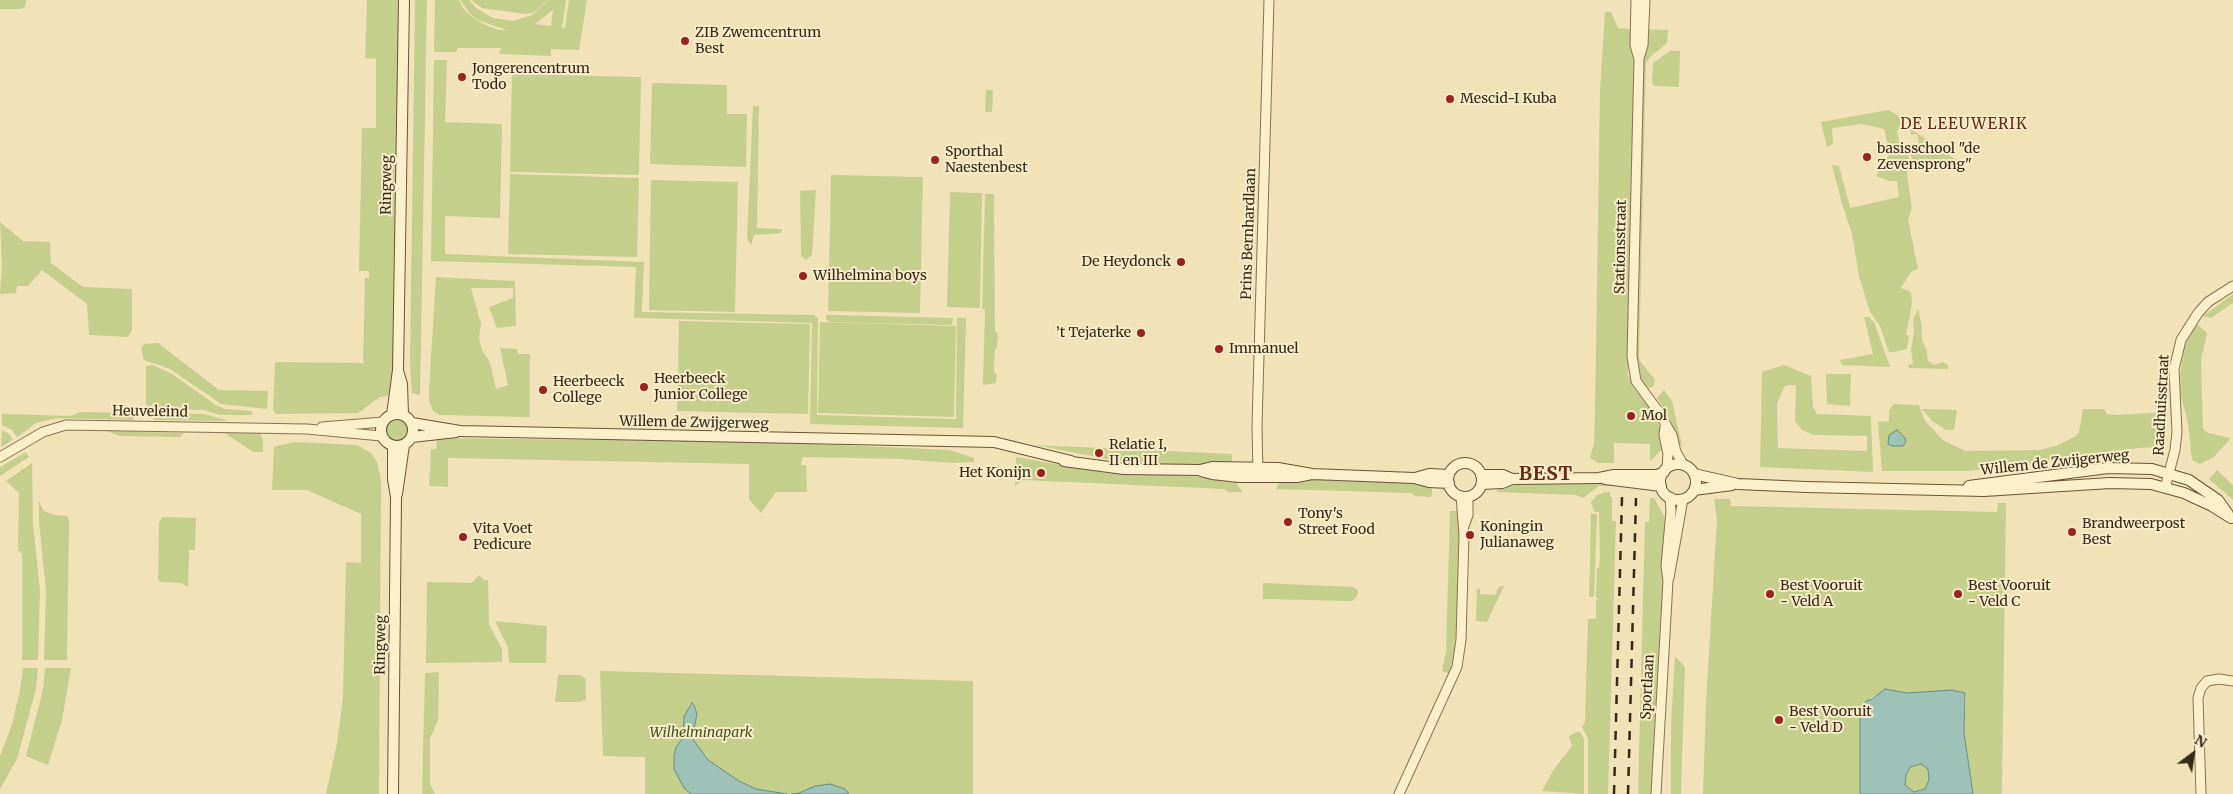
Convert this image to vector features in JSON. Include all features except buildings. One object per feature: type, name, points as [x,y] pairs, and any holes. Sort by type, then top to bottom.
[{"type":"main road","name":"Ringweg","points":[[392,415],[398,370],[404,0]]},
{"type":"main road","name":"Ringweg","points":[[398,370],[402,384],[403,415]]},
{"type":"main road","points":[[392,415],[403,415],[412,423],[412,437],[404,445],[393,446],[387,444],[381,436],[383,422],[392,415]]},
{"type":"main road","name":"Willem de Zwijgerweg","points":[[412,423],[460,431],[994,442],[1071,461],[1124,469],[1200,470],[1212,467],[1258,473],[1296,470],[1312,474],[1414,478],[1429,474],[1449,479]]},
{"type":"main road","name":"Willem de Zwijgerweg","points":[[412,437],[460,431]]},
{"type":"main road","name":"Ringweg","points":[[396,497],[401,479],[404,445]]},
{"type":"main road","name":"Ringweg","points":[[393,446],[393,479],[396,497],[393,794]]},
{"type":"main road","points":[[1466,463],[1476,467],[1482,479],[1477,492],[1465,497],[1453,492],[1449,479],[1455,466],[1466,463]]},
{"type":"main road","points":[[1482,479],[1502,483],[1512,479],[1657,475],[1665,470],[1675,464],[1683,464],[1694,474],[1696,485],[1694,490],[1683,499],[1670,497],[1662,486],[1665,470]]},
{"type":"main road","name":"Willem de Zwijgerweg","points":[[1956,490],[2022,478],[2132,467],[2170,473],[2189,480],[2218,500],[2232,519]]},
{"type":"main road","name":"Willem de Zwijgerweg","points":[[1694,474],[1738,484],[1984,491],[2110,483],[2151,484],[2184,493],[2232,519]]},
{"type":"main road","points":[[1599,478],[1615,482],[1662,486]]},
{"type":"main road","name":"Willem de Zwijgerweg","points":[[1694,490],[1738,484]]},
{"type":"street","name":"Prins Bernhardlaan","points":[[1258,473],[1269,0]]},
{"type":"street","name":"Stationsstraat","points":[[1636,0],[1635,46],[1639,59]]},
{"type":"street","name":"Stationsstraat","points":[[1645,0],[1643,45],[1639,59],[1632,356],[1636,381],[1658,410],[1665,426],[1672,435],[1676,452],[1683,464]]},
{"type":"street","name":"Raadhuisstraat","points":[[2165,488],[2170,473],[2177,432],[2174,369],[2180,340],[2198,313],[2208,302],[2233,286]]},
{"type":"street","name":"Heuveleind","points":[[307,429],[383,422]]},
{"type":"street","name":"Heuveleind","points":[[0,457],[42,432],[66,425],[307,429],[381,436]]},
{"type":"street","name":"Stationsstraat","points":[[1665,426],[1664,435],[1668,454],[1665,470]]},
{"type":"street","points":[[1399,794],[1457,667],[1461,640],[1464,526],[1468,515],[1465,497]]},
{"type":"street","name":"Sportlaan","points":[[1656,794],[1668,580],[1666,566],[1671,511],[1670,497]]},
{"type":"street","name":"Sportlaan","points":[[1668,580],[1672,566],[1679,512],[1683,499]]},
{"type":"street","points":[[2201,794],[2198,698],[2206,681],[2233,681]]},
{"type":"green space","points":[[0,0],[26,0],[26,2],[25,7],[20,9],[0,9]]},
{"type":"green space","points":[[367,0],[399,0],[396,273],[394,361],[391,395],[380,397],[358,413],[276,414],[273,410],[275,363],[363,363],[365,278],[369,278],[369,271],[359,271],[362,128],[376,128],[376,59],[365,58]]},
{"type":"green space","points":[[415,0],[427,0],[420,395],[412,393],[410,364]]},
{"type":"green space","points":[[435,0],[459,0],[463,8],[471,16],[480,22],[500,30],[507,30],[480,21],[471,15],[460,0],[469,0],[476,8],[493,18],[513,21],[532,15],[549,0],[566,0],[562,27],[565,28],[569,0],[587,0],[579,50],[551,49],[551,56],[499,54],[501,48],[458,48],[456,52],[434,52]],"holes":[[[553,10],[551,26],[535,24]]]},
{"type":"green space","points":[[471,0],[548,0],[533,13],[526,14],[482,8]]},
{"type":"green space","points":[[1605,12],[1611,12],[1618,28],[1632,29],[1634,56],[1628,375],[1633,387],[1651,410],[1660,428],[1664,448],[1650,461],[1650,444],[1614,443],[1614,463],[1598,463],[1590,458],[1594,443],[1600,90]]},
{"type":"green space","points":[[1647,29],[1668,30],[1667,43],[1650,57],[1646,63],[1639,357],[1655,380],[1653,387],[1650,388],[1646,387],[1642,381],[1636,360],[1642,72]]},
{"type":"green space","points":[[1670,51],[1680,51],[1679,87],[1654,86],[1652,83],[1653,63]]},
{"type":"green space","points":[[434,60],[447,60],[445,122],[502,124],[500,218],[445,216],[445,254],[644,262],[642,312],[814,315],[818,318],[817,415],[956,419],[957,318],[966,318],[963,428],[810,424],[812,323],[634,318],[636,267],[431,261]]},
{"type":"green space","points":[[512,74],[641,77],[639,175],[510,172]]},
{"type":"green space","points":[[652,83],[727,85],[727,114],[747,114],[746,167],[650,164]]},
{"type":"green space","points":[[986,90],[993,90],[992,112],[985,112]]},
{"type":"green space","points":[[753,106],[759,106],[757,228],[782,229],[781,233],[754,235],[751,245],[747,238]]},
{"type":"green space","points":[[1889,110],[1900,117],[1903,129],[1897,130],[1900,147],[1906,146],[1909,158],[1907,175],[1912,208],[1908,220],[1918,269],[1911,272],[1901,288],[1911,292],[1912,304],[1906,335],[1909,336],[1907,349],[1894,352],[1889,352],[1880,326],[1870,312],[1859,276],[1852,234],[1832,165],[1839,166],[1850,208],[1899,197],[1897,181],[1889,181],[1876,176],[1890,153],[1884,129],[1862,124],[1832,128],[1833,144],[1827,147],[1821,122]]},
{"type":"green space","points":[[1910,128],[1956,160],[1945,162],[1943,165],[1914,170],[1910,151],[1920,149],[1917,134],[1911,135]]},
{"type":"green space","points":[[510,174],[639,178],[637,257],[508,254]]},
{"type":"green space","points":[[831,175],[923,177],[920,313],[828,311]]},
{"type":"green space","points":[[651,180],[738,182],[735,312],[649,310]]},
{"type":"green space","points":[[816,190],[812,255],[806,260],[801,256],[800,191]]},
{"type":"green space","points":[[950,192],[982,193],[980,308],[947,307]]},
{"type":"green space","points":[[985,194],[994,194],[995,331],[998,334],[994,372],[997,375],[996,383],[983,385],[985,309],[982,309]]},
{"type":"green space","points":[[0,222],[23,241],[50,242],[51,263],[83,287],[132,289],[132,330],[128,337],[89,335],[87,304],[42,270],[28,286],[17,286],[16,293],[0,294],[2,263]]},
{"type":"green space","points":[[436,277],[515,281],[516,326],[497,328],[489,307],[513,298],[513,288],[471,288],[481,324],[479,339],[483,352],[490,362],[496,389],[508,385],[500,348],[517,349],[518,354],[530,354],[530,417],[440,415],[433,411],[429,400],[429,389]]},
{"type":"green space","points":[[2233,294],[2233,303],[2211,318],[2203,316]]},
{"type":"green space","points":[[1918,308],[1922,340],[1927,352],[1928,361],[1934,365],[1943,362],[1948,365],[1948,369],[1909,368],[1908,365],[1913,364],[1911,349],[1914,332],[1913,321]]},
{"type":"green space","points":[[826,315],[953,318],[952,325],[829,322],[826,319]]},
{"type":"green space","points":[[1864,317],[1869,317],[1874,322],[1890,367],[1842,365],[1840,360],[1873,354]]},
{"type":"green space","points":[[679,321],[810,324],[808,414],[677,411]]},
{"type":"green space","points":[[820,322],[956,326],[954,417],[818,413]]},
{"type":"green space","points":[[2196,323],[2207,333],[2201,360],[2203,429],[2208,433],[2231,438],[2214,457],[2200,464],[2192,460],[2188,423],[2181,396],[2180,376],[2184,348]]},
{"type":"green space","points":[[158,343],[219,390],[268,391],[267,409],[221,404],[170,369],[144,360],[141,348],[144,344]]},
{"type":"green space","points":[[153,365],[172,374],[216,405],[225,409],[252,411],[252,415],[220,415],[204,410],[151,409],[146,404],[146,366]]},
{"type":"green space","points":[[1784,365],[1811,376],[1813,407],[1817,414],[1871,416],[1873,472],[1760,467],[1762,372]],"holes":[[[1796,385],[1795,421],[1802,430],[1813,435],[1867,436],[1867,451],[1778,448],[1777,404],[1784,387]]]},
{"type":"green space","points":[[1826,374],[1851,374],[1850,406],[1827,404]]},
{"type":"green space","points":[[1664,390],[1672,401],[1682,445],[1678,446],[1670,419],[1657,398]]},
{"type":"green space","points":[[1894,404],[1919,405],[1925,421],[1944,441],[1966,451],[2039,450],[2056,446],[2076,436],[2079,432],[2083,409],[2104,409],[2107,414],[2117,415],[2164,412],[2163,445],[2161,447],[2138,448],[1970,471],[1882,471],[1878,422],[1889,421],[1889,410]],"holes":[[[1898,430],[1906,442],[1903,446],[1892,446]]]},
{"type":"green space","points":[[1922,409],[1957,410],[1954,430],[1946,430],[1932,421]]},
{"type":"green space","points":[[80,412],[134,413],[134,420],[56,418],[36,423],[17,437],[12,430],[2,425],[2,414],[70,416]]},
{"type":"green space","points":[[147,413],[204,414],[229,421],[155,420]]},
{"type":"green space","points":[[393,420],[401,420],[408,427],[408,435],[401,442],[393,442],[386,435],[386,427]]},
{"type":"green space","points":[[2,430],[9,434],[13,440],[1,447]]},
{"type":"green space","points":[[107,431],[184,433],[180,437],[119,436]]},
{"type":"green space","points":[[225,433],[260,433],[263,440],[263,452],[253,452]]},
{"type":"green space","points":[[436,438],[764,442],[908,448],[949,450],[974,458],[974,462],[952,463],[901,459],[803,457],[801,465],[806,465],[807,492],[776,492],[761,513],[749,499],[749,464],[448,458],[448,487],[429,486],[431,450],[437,448]]},
{"type":"green space","points":[[294,442],[357,445],[371,453],[377,462],[381,479],[379,794],[326,794],[337,743],[343,698],[346,562],[361,563],[361,514],[307,490],[272,490],[274,447]]},
{"type":"green space","points":[[1035,445],[1232,454],[1232,464],[1175,465],[1117,461]]},
{"type":"green space","points":[[26,452],[29,457],[0,476],[0,467]]},
{"type":"green space","points":[[1016,457],[1091,470],[1237,479],[1237,485],[1243,492],[1228,492],[1224,489],[1023,480],[1015,486]]},
{"type":"green space","points":[[32,463],[33,523],[40,591],[38,660],[22,660],[22,554],[18,550],[19,493],[6,481]]},
{"type":"green space","points":[[2217,470],[2233,485],[2233,500],[2209,479]]},
{"type":"green space","points":[[1316,478],[1432,484],[1432,495],[1430,497],[1415,496],[1411,493],[1276,489],[1281,480]]},
{"type":"green space","points":[[1537,483],[1615,484],[1615,486],[1599,486],[1583,498],[1576,495],[1497,492],[1497,486]]},
{"type":"green space","points":[[1610,492],[1610,497],[1612,497],[1612,521],[1616,521],[1608,794],[1588,794],[1588,739],[1582,727],[1585,722],[1588,619],[1596,618],[1596,600],[1599,599],[1596,597],[1597,568],[1599,568],[1600,560],[1599,512],[1594,512],[1591,502],[1596,496]]},
{"type":"green space","points":[[1650,498],[1654,498],[1666,520],[1651,794],[1638,794],[1645,522],[1649,522]]},
{"type":"green space","points":[[1714,499],[1730,499],[1731,506],[1997,512],[1998,503],[2006,503],[2002,794],[1973,794],[1964,733],[1966,696],[1960,691],[1952,690],[1907,693],[1886,689],[1866,701],[1860,714],[1860,794],[1703,794],[1706,702],[1717,520]]},
{"type":"green space","points":[[39,501],[44,511],[53,515],[68,516],[67,660],[44,660],[46,591],[39,522]]},
{"type":"green space","points":[[1450,511],[1458,511],[1460,546],[1456,642],[1450,674],[1442,671],[1446,652]]},
{"type":"green space","points":[[1591,514],[1597,514],[1594,597],[1589,597]]},
{"type":"green space","points":[[162,517],[196,518],[195,550],[189,550],[188,587],[181,583],[160,582],[158,579],[159,523]]},
{"type":"green space","points":[[479,575],[484,580],[488,580],[489,624],[502,649],[502,662],[426,663],[427,582],[472,583]]},
{"type":"green space","points":[[1263,583],[1353,587],[1358,590],[1358,593],[1352,601],[1263,599]]},
{"type":"green space","points":[[1500,586],[1504,586],[1487,622],[1476,621],[1477,589],[1480,589],[1480,594],[1496,595]]},
{"type":"green space","points":[[495,621],[547,626],[546,663],[509,663],[508,647]]},
{"type":"green space","points":[[1675,656],[1685,667],[1681,794],[1671,794],[1671,723]]},
{"type":"green space","points":[[23,668],[38,668],[36,689],[17,759],[0,789],[0,756],[12,724]]},
{"type":"green space","points":[[45,668],[71,668],[62,720],[48,765],[26,756],[43,690]]},
{"type":"green space","name":"Wilhelminapark","points":[[600,671],[973,681],[973,794],[645,794],[645,757],[603,756]]},
{"type":"green space","points":[[439,672],[438,720],[430,738],[430,784],[435,794],[422,794],[425,673]]},
{"type":"green space","points":[[558,675],[580,675],[586,679],[586,699],[580,702],[555,702]]},
{"type":"green space","points":[[1580,732],[1584,739],[1584,794],[1542,791],[1554,769],[1572,746],[1569,736]]},
{"type":"green space","points":[[1921,764],[1928,769],[1929,780],[1925,789],[1914,792],[1905,785],[1906,775],[1910,767]]},
{"type":"water","points":[[1897,430],[1905,438],[1906,442],[1903,446],[1888,444],[1889,435]]},
{"type":"water","points":[[1885,689],[1907,693],[1952,690],[1965,693],[1964,733],[1973,794],[1860,794],[1860,714],[1866,701],[1872,699]],"holes":[[[1921,764],[1928,769],[1929,780],[1925,789],[1914,792],[1905,785],[1906,775],[1910,767]]]},
{"type":"water","points":[[692,703],[697,714],[692,738],[708,760],[739,781],[756,789],[787,794],[691,794],[684,788],[674,769],[674,757],[676,747],[683,738],[684,716]]},
{"type":"water","points":[[830,784],[845,789],[849,794],[791,794],[799,793],[815,786]]},
{"type":"railway","points":[[1614,794],[1622,497]]},
{"type":"railway","points":[[1628,794],[1636,498]]},
{"type":"place","name":"ZIB Zwemcentrum Best","points":[[685,41]]},
{"type":"place","name":"Jongerencentrum Todo","points":[[462,77]]},
{"type":"place","name":"Mescid-I Kuba","points":[[1450,99]]},
{"type":"place","name":"basisschool \"de Zevensprong\"","points":[[1867,157]]},
{"type":"place","name":"Sporthal Naestenbest","points":[[935,160]]},
{"type":"place","name":"De Heydonck","points":[[1181,262]]},
{"type":"place","name":"Wilhelmina boys","points":[[803,276]]},
{"type":"place","name":"’t Tejaterke","points":[[1141,333]]},
{"type":"place","name":"Immanuel","points":[[1219,349]]},
{"type":"place","name":"Heerbeeck Junior College","points":[[644,387]]},
{"type":"place","name":"Heerbeeck College","points":[[543,390]]},
{"type":"place","name":"Mol","points":[[1631,416]]},
{"type":"place","name":"Relatie I, II en III","points":[[1099,453]]},
{"type":"place","name":"Het Konijn","points":[[1041,473]]},
{"type":"place","name":"Tony's Street Food","points":[[1288,522]]},
{"type":"place","name":"Brandweerpost Best","points":[[2072,532]]},
{"type":"place","name":"Koningin Julianaweg","points":[[1470,535]]},
{"type":"place","name":"Vita Voet Pedicure","points":[[463,537]]},
{"type":"place","name":"Best Vooruit - Veld A","points":[[1770,594]]},
{"type":"place","name":"Best Vooruit - Veld C","points":[[1958,594]]},
{"type":"place","name":"Best Vooruit - Veld D","points":[[1779,720]]},
{"type":"district","name":"DE LEEUWERIK","points":[[1964,125]]},
{"type":"district","name":"BEST","points":[[1546,475]]}]
